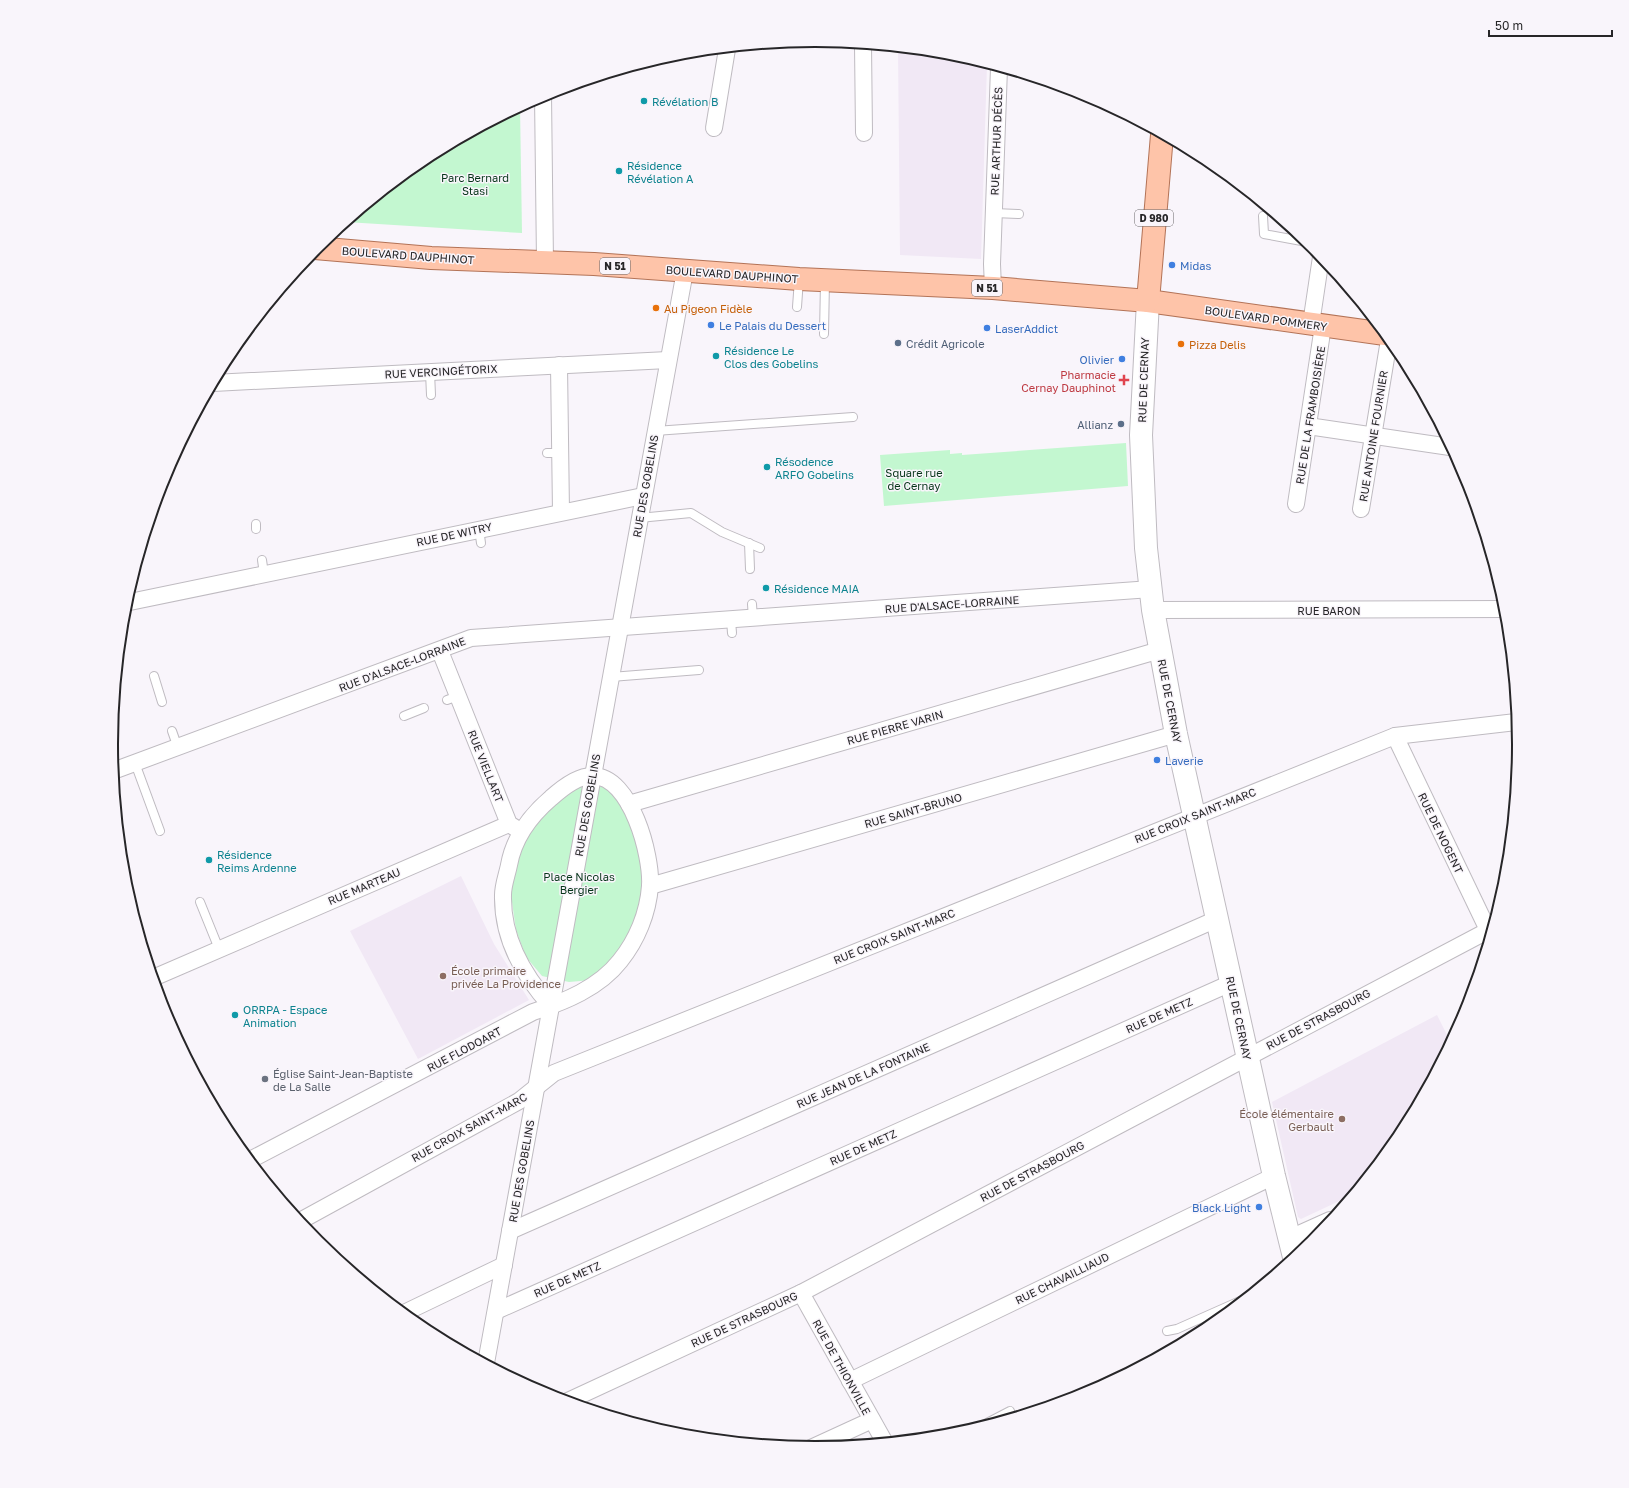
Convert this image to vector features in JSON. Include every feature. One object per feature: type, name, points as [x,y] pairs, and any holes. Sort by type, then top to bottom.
[{"type":"main road","name":"RUE DE CERNAY","points":[[1162,139],[1148,301],[1141,435],[1145,540],[1152,600],[1176,734],[1274,1176],[1292,1248]]},
{"type":"main road","name":"BOULEVARD DAUPHINOT","points":[[324,249],[430,258],[545,262],[799,279],[993,288],[1148,301]]},
{"type":"main road","name":"BOULEVARD POMMERY","points":[[1148,301],[1376,333]]},
{"type":"street","points":[[863,48],[864,132]]},
{"type":"street","points":[[714,128],[726,53]]},
{"type":"street","name":"RUE ARTHUR DÉCÈS","points":[[993,288],[999,72]]},
{"type":"street","points":[[543,102],[545,262]]},
{"type":"street","name":"RUE DE LA FRAMBOISIÈRE","points":[[1296,504],[1308,426],[1321,265]]},
{"type":"street","name":"RUE DES GOBELINS","points":[[487,1359],[684,271]]},
{"type":"street","name":"RUE ANTOINE FOURNIER","points":[[1361,509],[1388,348]]},
{"type":"street","name":"RUE VERCINGÉTORIX","points":[[219,383],[668,360]]},
{"type":"street","points":[[559,365],[553,453],[561,512]]},
{"type":"street","points":[[1308,426],[1444,446]]},
{"type":"street","name":"RUE DE WITRY","points":[[133,600],[263,567],[480,536],[561,512],[643,496]]},
{"type":"street","name":"RUE BARON","points":[[1152,600],[1498,609]]},
{"type":"street","name":"RUE D'ALSACE-LORRAINE","points":[[119,769],[440,651],[471,638],[620,628],[732,626],[753,611],[1152,600]]},
{"type":"street","name":"RUE PIERRE VARIN","points":[[629,804],[1160,650]]},
{"type":"street","name":"RUE VIELLART","points":[[440,651],[452,698],[515,827]]},
{"type":"street","name":"RUE CROIX SAINT-MARC","points":[[304,1219],[519,1101],[536,1089],[554,1073],[1194,815],[1395,736],[1511,723]]},
{"type":"street","name":"RUE SAINT-BRUNO","points":[[650,886],[1176,734]]},
{"type":"street","name":"RUE DE NOGENT","points":[[1395,736],[1487,926]]},
{"type":"street","points":[[593,776],[612,782],[629,804],[645,844],[650,886],[643,924],[620,962],[593,987],[551,1006],[535,989],[516,958],[508,935],[503,895],[515,827],[561,789],[572,782],[593,776]]},
{"type":"street","name":"RUE MARTEAU","points":[[157,976],[219,949],[515,827]]},
{"type":"street","name":"RUE JEAN DE LA FONTAINE","points":[[510,1231],[1217,919]]},
{"type":"street","name":"RUE DE STRASBOURG","points":[[574,1398],[801,1293],[1486,931]]},
{"type":"street","name":"RUE DE METZ","points":[[496,1311],[1231,983]]},
{"type":"street","name":"RUE FLODOART","points":[[254,1158],[533,1012],[551,1006]]},
{"type":"street","name":"RUE CHAVAILLIAUD","points":[[850,1381],[1274,1176]]},
{"type":"street","points":[[1292,1248],[1307,1237]]},
{"type":"street","points":[[409,1311],[504,1265]]},
{"type":"street","name":"RUE DE THIONVILLE","points":[[801,1293],[882,1438]]},
{"type":"street","points":[[827,1441],[872,1420]]},
{"type":"lane","points":[[994,214],[1019,214]]},
{"type":"lane","points":[[1263,216],[1264,234],[1295,240]]},
{"type":"lane","points":[[797,307],[799,279]]},
{"type":"lane","points":[[824,334],[825,280]]},
{"type":"lane","points":[[430,372],[431,395]]},
{"type":"lane","points":[[655,431],[853,417]]},
{"type":"lane","points":[[640,518],[691,513],[722,532],[760,548]]},
{"type":"lane","points":[[749,543],[750,569]]},
{"type":"lane","points":[[611,677],[699,670]]},
{"type":"lane","points":[[154,676],[162,702]]},
{"type":"lane","points":[[404,716],[424,708]]},
{"type":"lane","points":[[172,730],[178,748]]},
{"type":"lane","points":[[135,763],[160,831]]},
{"type":"lane","points":[[200,902],[219,949]]},
{"type":"lane","points":[[1167,1331],[1177,1329],[1223,1308]]},
{"type":"lane","points":[[1003,1415],[1010,1411]]},
{"type":"shaded area","points":[[898,52],[950,60],[987,69],[981,259],[900,255]]},
{"type":"shaded area","name":"École primaire privée La Providence","points":[[461,876],[494,944],[529,1000],[418,1059],[350,931]]},
{"type":"shaded area","name":"École élémentaire Gerbault","points":[[1437,1015],[1447,1035],[1418,1093],[1394,1131],[1342,1200],[1301,1219],[1298,1217],[1272,1102]]},
{"type":"green space","name":"Parc Bernard Stasi","points":[[520,113],[522,233],[352,222],[390,191],[427,164],[466,140]]},
{"type":"green space","name":"Square rue de Cernay","points":[[1126,443],[1128,486],[884,506],[880,455],[950,450],[950,454],[962,453],[962,455]]},
{"type":"green space","name":"Place Nicolas Bergier","points":[[575,787],[612,787],[640,844],[645,882],[637,922],[616,956],[592,980],[569,982],[542,976],[526,957],[516,930],[511,895],[518,850],[544,810]]},
{"type":"place","name":"Révélation B","points":[[644,101]]},
{"type":"place","name":"Résidence Révélation A","points":[[619,171]]},
{"type":"place","name":"Midas","points":[[1172,265]]},
{"type":"place","name":"Au Pigeon Fidèle","points":[[656,308]]},
{"type":"place","name":"Le Palais du Dessert","points":[[711,325]]},
{"type":"place","name":"LaserAddict","points":[[987,328]]},
{"type":"place","name":"Crédit Agricole","points":[[898,343]]},
{"type":"place","name":"Pizza Delis","points":[[1181,344]]},
{"type":"place","name":"Résidence Le Clos des Gobelins","points":[[716,356]]},
{"type":"place","name":"Olivier","points":[[1122,359]]},
{"type":"place","name":"Pharmacie Cernay Dauphinot","points":[[1124,380]]},
{"type":"place","name":"Allianz","points":[[1121,424]]},
{"type":"place","name":"Résodence ARFO Gobelins","points":[[767,467]]},
{"type":"place","name":"Résidence MAIA","points":[[766,588]]},
{"type":"place","name":"Laverie","points":[[1157,760]]},
{"type":"place","name":"Résidence Reims Ardenne","points":[[209,860]]},
{"type":"place","name":"École primaire privée La Providence","points":[[443,976]]},
{"type":"place","name":"ORRPA - Espace Animation","points":[[235,1015]]},
{"type":"place","name":"Église Saint-Jean-Baptiste de La Salle","points":[[265,1079]]},
{"type":"place","name":"École élémentaire Gerbault","points":[[1342,1119]]},
{"type":"place","name":"Black Light","points":[[1259,1207]]}]
